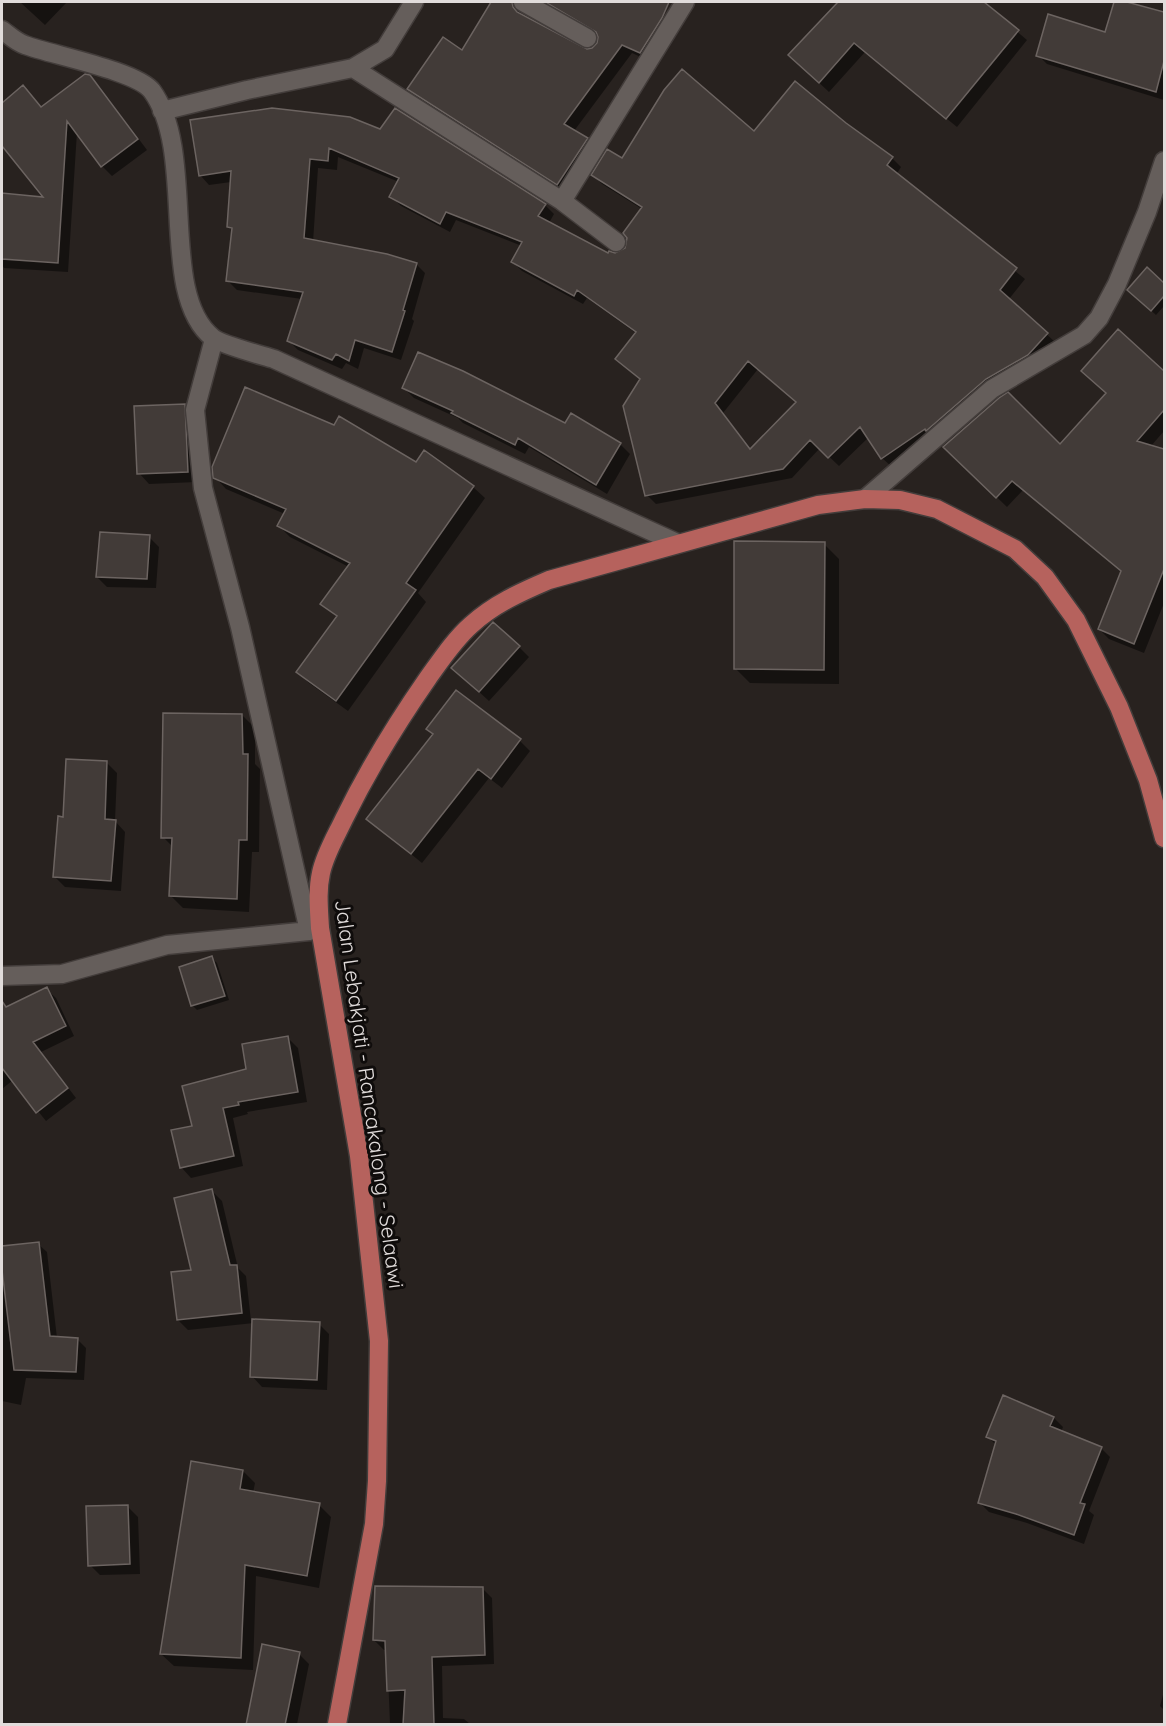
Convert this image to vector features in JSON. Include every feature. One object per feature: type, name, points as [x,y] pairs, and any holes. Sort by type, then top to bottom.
[{"type":"main road","name":"Jalan Lebakjati - Rancakalong - Selaawi","points":[[338,1725],[374,1524],[380,1341],[359,1156],[314,929],[318,894],[321,872],[354,799],[393,728],[444,656],[468,627],[488,610],[514,595],[549,580],[818,505],[865,499],[900,500],[937,509],[1015,549],[1045,577],[1076,620],[1119,706],[1148,780],[1164,838]]},
{"type":"street","points":[[162,111],[247,90],[354,68],[385,49],[414,2]]},
{"type":"street","points":[[523,2],[587,38]]},
{"type":"street","points":[[562,201],[685,2]]},
{"type":"street","points":[[2,30],[22,44],[134,78],[151,90],[162,111],[174,149],[183,274],[195,317],[214,339],[274,359],[677,543]]},
{"type":"street","points":[[354,68],[562,201],[616,242]]},
{"type":"street","points":[[865,499],[992,389],[1084,335],[1099,318],[1117,284],[1147,212],[1164,161]]},
{"type":"street","points":[[2,976],[62,974],[167,945],[314,929],[240,627],[203,488],[195,410],[214,339]]},
{"type":"building","points":[[491,2],[512,2],[517,12],[587,49],[597,43],[596,32],[545,2],[669,2],[662,18],[640,53],[622,45],[564,124],[588,138],[557,185],[407,89],[443,37],[462,50]]},
{"type":"building","points":[[838,2],[984,2],[1019,30],[946,119],[854,43],[819,83],[788,55]]},
{"type":"building","points":[[1114,2],[1127,2],[1164,12],[1164,61],[1156,92],[1036,56],[1048,14],[1105,32]]},
{"type":"building","points":[[682,69],[754,131],[795,81],[846,123],[893,157],[887,165],[1017,268],[1000,290],[1048,333],[1028,355],[986,379],[926,431],[925,429],[881,459],[860,427],[828,458],[810,440],[783,469],[645,496],[623,406],[640,379],[615,359],[636,332],[577,290],[574,296],[511,262],[522,242],[446,212],[440,224],[389,197],[399,178],[329,148],[328,161],[310,159],[304,238],[387,254],[417,263],[392,352],[355,340],[349,361],[336,354],[332,360],[287,341],[303,292],[226,281],[232,228],[227,227],[231,171],[199,176],[190,120],[272,108],[350,117],[380,129],[395,108],[546,204],[538,216],[608,253],[609,251],[615,253],[625,248],[627,238],[623,233],[642,207],[591,175],[607,149],[622,158],[664,90]],"holes":[[[748,361],[796,402],[750,449],[715,403]]]},
{"type":"building","points":[[85,74],[90,75],[138,139],[101,167],[67,121],[58,263],[2,259],[2,193],[43,197],[2,146],[2,103],[23,85],[41,107]]},
{"type":"building","points":[[1147,267],[1164,283],[1164,296],[1151,311],[1127,290]]},
{"type":"building","points":[[1118,329],[1164,371],[1164,410],[1137,441],[1164,449],[1164,569],[1134,644],[1098,629],[1121,571],[1012,481],[996,498],[943,447],[1008,392],[1060,444],[1106,393],[1081,371]]},
{"type":"building","points":[[418,352],[463,371],[565,423],[571,413],[621,443],[596,485],[518,438],[515,445],[451,413],[453,411],[402,388]]},
{"type":"building","points":[[245,387],[334,425],[339,416],[416,462],[424,450],[474,486],[406,583],[416,590],[336,701],[296,672],[337,616],[320,604],[350,563],[277,526],[286,509],[213,478],[212,467]]},
{"type":"building","points":[[185,404],[188,472],[137,474],[134,406]]},
{"type":"building","points":[[100,532],[150,535],[147,579],[96,577]]},
{"type":"building","points":[[734,541],[825,542],[824,670],[734,669]]},
{"type":"building","points":[[493,622],[520,646],[479,692],[451,668]]},
{"type":"building","points":[[456,690],[521,739],[491,779],[478,769],[411,854],[366,819],[433,734],[426,729]]},
{"type":"building","points":[[163,713],[242,714],[243,754],[248,754],[247,840],[239,840],[237,899],[169,896],[172,838],[161,838]]},
{"type":"building","points":[[66,759],[107,761],[105,819],[116,820],[111,881],[53,877],[58,816],[63,817]]},
{"type":"building","points":[[212,956],[225,996],[191,1006],[179,967]]},
{"type":"building","points":[[47,987],[66,1026],[33,1042],[68,1088],[36,1113],[2,1068],[2,1001],[6,1007]]},
{"type":"building","points":[[288,1036],[298,1092],[238,1102],[239,1105],[223,1108],[234,1156],[180,1168],[171,1130],[192,1126],[182,1086],[246,1069],[242,1044]]},
{"type":"building","points":[[212,1189],[230,1265],[237,1265],[242,1313],[177,1320],[171,1272],[191,1270],[174,1198]]},
{"type":"building","points":[[39,1242],[50,1336],[78,1338],[76,1372],[14,1370],[2,1270],[2,1246]]},
{"type":"building","points":[[252,1319],[320,1322],[317,1380],[250,1377]]},
{"type":"building","points":[[1003,1395],[1054,1417],[1050,1426],[1102,1447],[1080,1503],[1085,1504],[1074,1535],[978,1503],[996,1441],[986,1437]]},
{"type":"building","points":[[191,1461],[243,1470],[240,1489],[320,1503],[307,1576],[245,1565],[241,1658],[160,1654]]},
{"type":"building","points":[[128,1505],[130,1564],[88,1566],[86,1506]]},
{"type":"building","points":[[375,1586],[483,1587],[485,1655],[432,1657],[434,1725],[403,1725],[405,1690],[387,1691],[385,1641],[373,1640]]},
{"type":"building","points":[[262,1644],[300,1652],[285,1725],[246,1725]]}]
